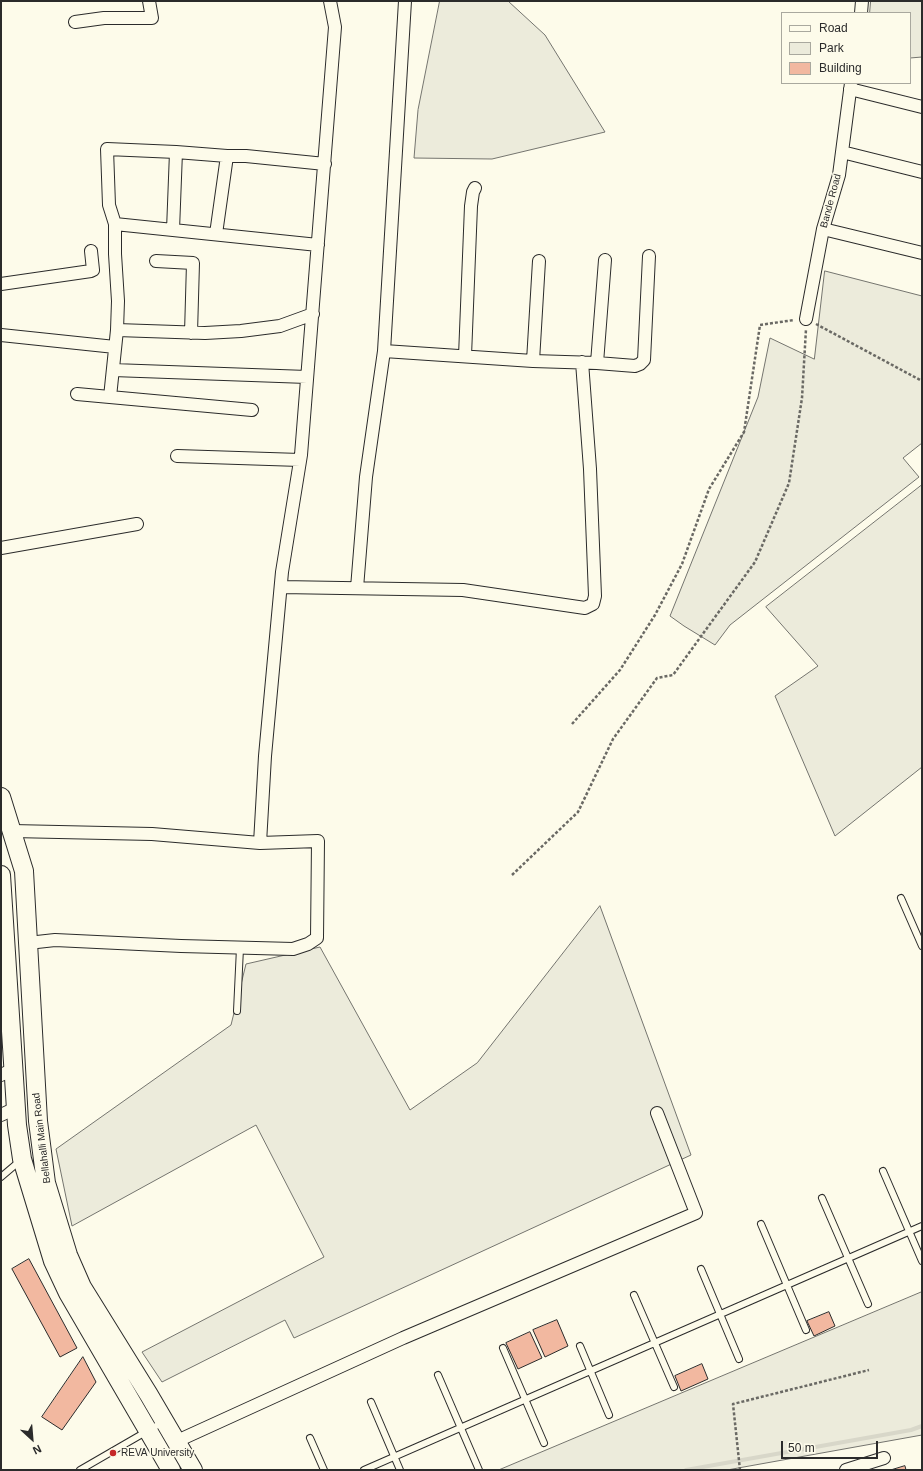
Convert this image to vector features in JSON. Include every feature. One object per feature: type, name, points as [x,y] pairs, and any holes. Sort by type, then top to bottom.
[{"type":"main road","name":"Bellahalli Main Road","points":[[1,797],[24,871],[38,1121],[46,1183],[68,1255],[82,1287],[177,1441],[193,1470]]},
{"type":"main road","name":"Bellahalli Main Road","points":[[1,875],[8,1111],[53,1261],[68,1293],[171,1470]]},
{"type":"street","points":[[75,22],[104,18],[152,18],[149,1]]},
{"type":"street","points":[[260,843],[265,756],[281,587],[300,460],[325,164],[335,27],[330,1]]},
{"type":"street","points":[[357,588],[366,478],[384,351],[405,1]]},
{"type":"street","points":[[861,12],[862,1]]},
{"type":"street","points":[[851,86],[922,107]]},
{"type":"street","name":"Bande Road","points":[[806,319],[823,229],[839,175],[851,86]]},
{"type":"street","points":[[110,397],[118,300],[115,224],[109,206],[107,149],[246,156],[325,164]]},
{"type":"street","points":[[173,230],[176,152]]},
{"type":"street","points":[[842,152],[922,172]]},
{"type":"street","points":[[216,234],[227,156]]},
{"type":"street","points":[[465,356],[471,206],[475,188]]},
{"type":"street","points":[[115,224],[318,245]]},
{"type":"street","points":[[823,229],[922,253]]},
{"type":"street","points":[[1,284],[91,271],[93,270],[91,251]]},
{"type":"street","points":[[384,351],[635,366],[644,360],[649,256]]},
{"type":"street","points":[[597,363],[605,260]]},
{"type":"street","points":[[156,261],[193,263],[191,333]]},
{"type":"street","points":[[533,361],[539,261]]},
{"type":"street","points":[[116,330],[191,333],[241,331],[280,326],[312,314]]},
{"type":"street","points":[[1,335],[115,347]]},
{"type":"street","points":[[281,587],[463,590],[585,608],[593,604],[595,596],[590,469],[582,362]]},
{"type":"street","points":[[113,370],[307,377]]},
{"type":"street","points":[[77,394],[252,410]]},
{"type":"street","points":[[177,456],[300,460]]},
{"type":"street","points":[[1,548],[137,524]]},
{"type":"street","points":[[12,831],[152,834],[260,843],[318,840],[317,938],[308,944],[293,949],[55,940],[28,943]]},
{"type":"street","points":[[177,1441],[403,1338],[696,1212],[657,1113]]},
{"type":"street","points":[[846,1470],[884,1458]]},
{"type":"lane","points":[[901,898],[922,946]]},
{"type":"lane","points":[[237,1011],[240,948]]},
{"type":"lane","points":[[1,1177],[22,1159]]},
{"type":"lane","points":[[883,1171],[922,1261]]},
{"type":"lane","points":[[822,1198],[868,1304]]},
{"type":"lane","points":[[760,1224],[806,1330]]},
{"type":"lane","points":[[364,1470],[922,1226]]},
{"type":"lane","points":[[701,1269],[739,1359]]},
{"type":"lane","points":[[634,1295],[674,1387]]},
{"type":"lane","points":[[580,1346],[610,1415]]},
{"type":"lane","points":[[503,1348],[544,1443]]},
{"type":"lane","points":[[438,1375],[479,1470]]},
{"type":"lane","points":[[371,1402],[400,1470]]},
{"type":"lane","points":[[80,1470],[164,1421]]},
{"type":"lane","points":[[310,1438],[324,1470]]},
{"type":"path","points":[[572,724],[620,670],[655,615],[682,564],[709,489],[744,432],[760,325],[806,319],[922,381]]},
{"type":"path","points":[[512,876],[578,812],[612,740],[657,678],[673,675],[755,562],[789,483],[802,398],[806,319]]},
{"type":"path","points":[[740,1470],[733,1404],[869,1370]]},
{"type":"green space","points":[[440,1],[508,1],[545,35],[605,132],[492,159],[414,158],[418,110]]},
{"type":"green space","points":[[871,1],[922,1],[922,57],[911,58],[911,12],[870,12]]},
{"type":"green space","points":[[825,271],[922,296],[922,443],[903,458],[919,477],[730,625],[715,645],[670,616],[758,397],[770,338],[814,359]]},
{"type":"green space","points":[[922,485],[922,767],[835,836],[775,696],[818,666],[766,607]]},
{"type":"green space","points":[[600,906],[691,1155],[294,1338],[285,1320],[162,1382],[142,1352],[324,1257],[256,1125],[72,1226],[56,1149],[231,1025],[246,964],[320,947],[410,1110],[477,1063]]},
{"type":"green space","points":[[922,1292],[922,1435],[727,1470],[499,1470]]},
{"type":"building","points":[[29,1259],[77,1348],[60,1357],[12,1269]]},
{"type":"building","points":[[829,1312],[835,1326],[814,1336],[807,1321]]},
{"type":"building","points":[[557,1320],[568,1346],[545,1357],[533,1330]]},
{"type":"building","points":[[530,1332],[542,1358],[518,1369],[506,1343]]},
{"type":"building","points":[[83,1357],[96,1382],[62,1430],[42,1417]]},
{"type":"building","points":[[702,1364],[708,1379],[681,1391],[675,1376]]},
{"type":"building","points":[[905,1466],[906,1470],[891,1470]]},
{"type":"waterway","points":[[686,1470],[911,1430],[922,1426]]},
{"type":"place","name":"REVA University","points":[[113,1453]]}]
